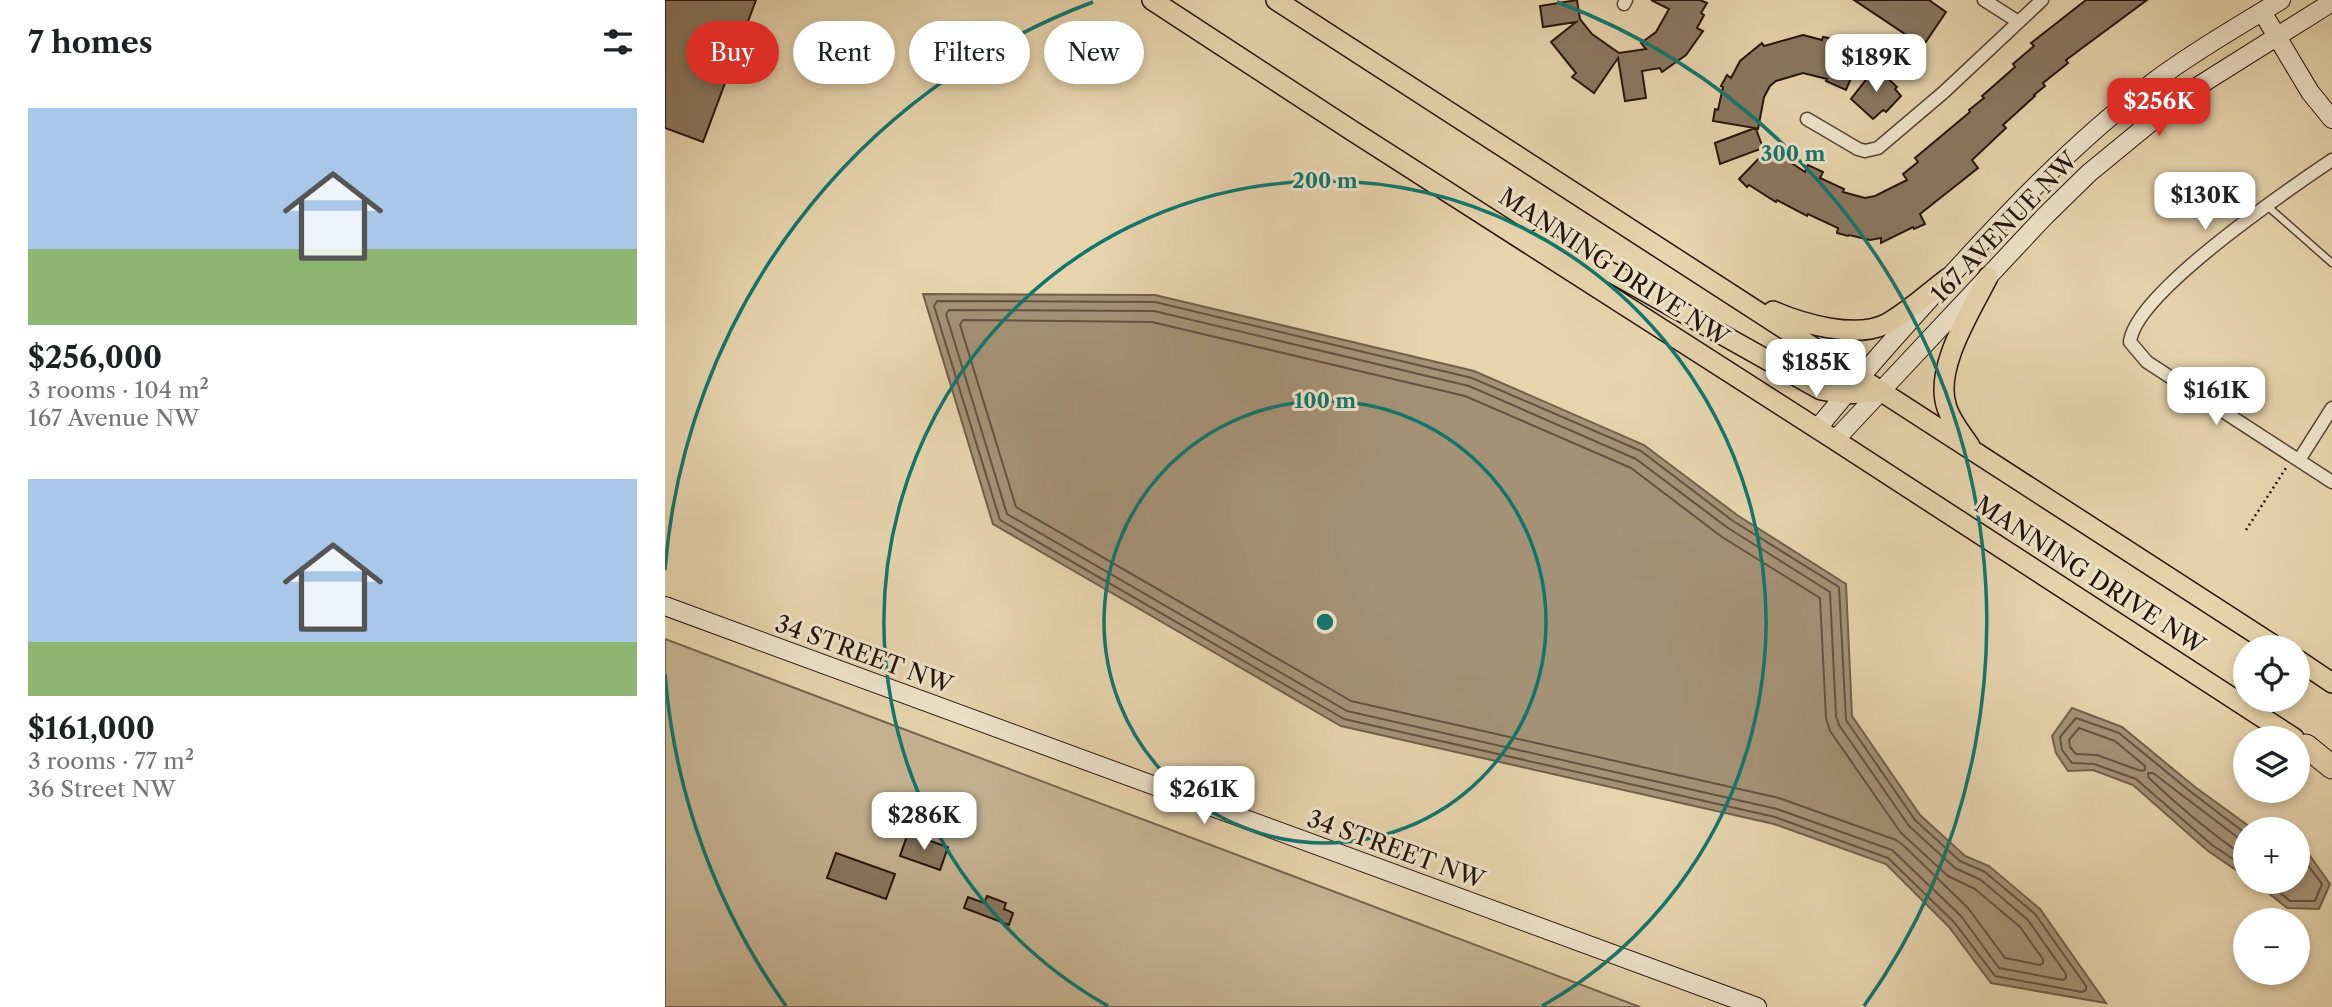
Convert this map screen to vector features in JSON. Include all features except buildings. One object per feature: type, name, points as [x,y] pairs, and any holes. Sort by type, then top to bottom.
[{"type":"highway","points":[[2310,750],[2332,765]]},
{"type":"main road","name":"MANNING DRIVE NW","points":[[1152,0],[2274,726]]},
{"type":"main road","name":"MANNING DRIVE NW","points":[[1276,0],[2258,635]]},
{"type":"main road","name":"167 AVENUE NW","points":[[1835,440],[2089,173],[2184,94],[2281,0]]},
{"type":"main road","name":"167 AVENUE NW","points":[[1817,429],[1859,377],[2027,192],[2117,112],[2185,59],[2265,17],[2332,2]]},
{"type":"main road","points":[[2265,17],[2310,92],[2332,119]]},
{"type":"main road","points":[[1483,214],[1601,268],[1805,383],[1821,390],[1845,394],[1881,392]]},
{"type":"main road","points":[[1972,449],[1946,408],[1944,378],[1954,346],[1988,277]]},
{"type":"main road","points":[[1728,291],[1793,320],[1836,329],[1873,329],[1905,311],[1948,278]]},
{"type":"main road","name":"34 STREET NW","points":[[665,606],[1756,1007]]},
{"type":"main road","points":[[2310,668],[2332,683]]},
{"type":"street","points":[[1984,0],[2017,22]]},
{"type":"street","points":[[1807,119],[1849,144],[1871,151],[1886,143],[1933,102],[2042,0]]},
{"type":"street","points":[[2332,160],[2266,205],[2175,281],[2136,322],[2130,342],[2147,362],[2332,482]]},
{"type":"street","points":[[2296,459],[2332,408]]},
{"type":"lane","points":[[2266,205],[2332,263]]},
{"type":"path","points":[[2246,530],[2296,459]]},
{"type":"shaded area","points":[[665,639],[1640,1007],[665,1007]]},
{"type":"water","points":[[923,294],[1155,295],[1474,371],[1644,445],[1737,515],[1846,584],[1852,716],[1920,815],[1965,856],[1989,866],[2040,909],[2106,1003],[1991,983],[1949,927],[1886,864],[1774,824],[1341,726],[993,524]]},
{"type":"water","points":[[2072,708],[2122,727],[2236,817],[2233,817],[2233,868],[2208,851],[2133,785],[2093,770],[2068,771],[2056,753],[2052,736]]},
{"type":"water","points":[[2310,856],[2330,884],[2319,909],[2287,908],[2270,894],[2310,894]]}]
